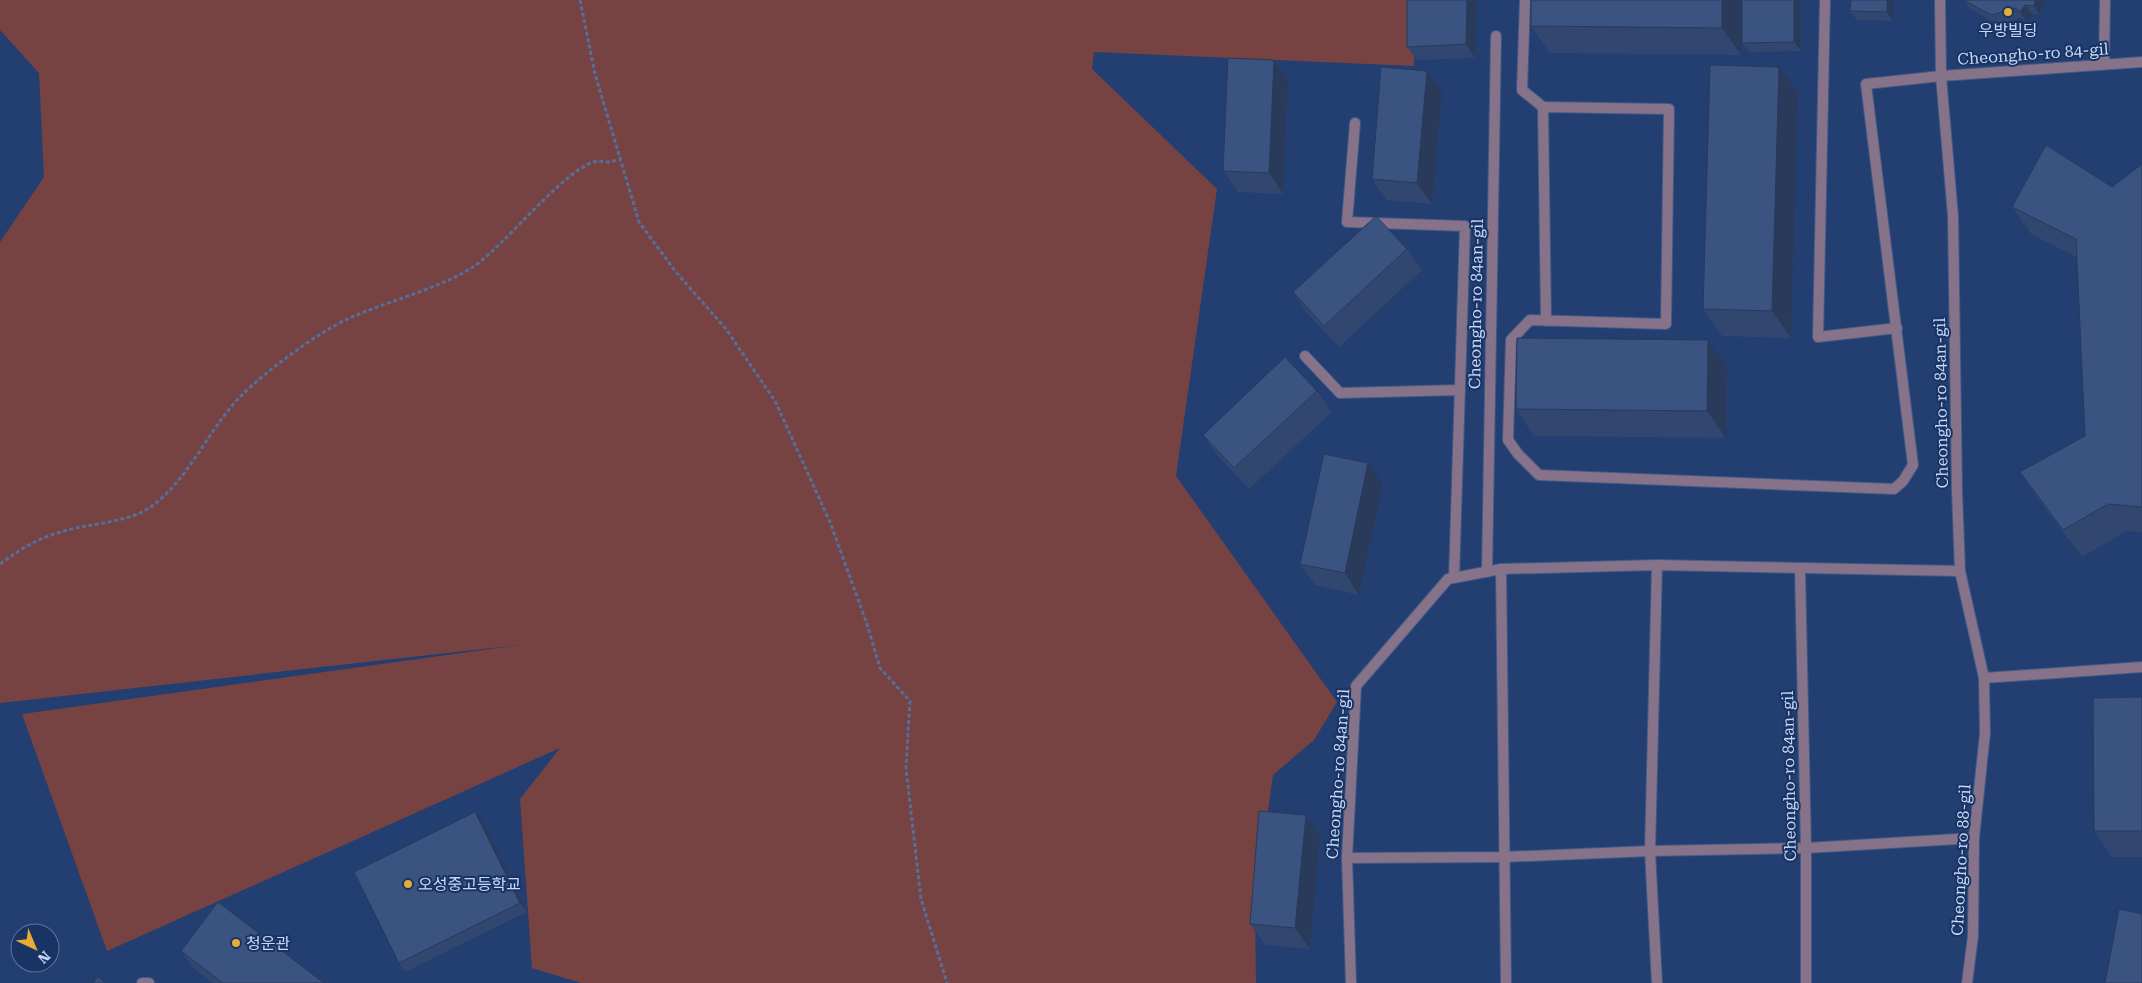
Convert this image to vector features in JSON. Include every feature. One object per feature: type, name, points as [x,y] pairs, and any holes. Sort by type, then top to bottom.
[{"type":"street","points":[[1526,0],[1522,90],[1543,107],[1669,109],[1666,324],[1530,320],[1511,340],[1508,440],[1518,454],[1539,475],[1894,489],[1903,481],[1913,465],[1866,84],[1941,76]]},
{"type":"street","points":[[1826,0],[1818,337],[1897,328]]},
{"type":"street","name":"Cheongho-ro 84-gil","points":[[1940,0],[1941,76],[2142,62]]},
{"type":"street","points":[[2104,0],[2104,64]]},
{"type":"street","name":"Cheongho-ro 84an-gil","points":[[1487,572],[1496,36]]},
{"type":"street","name":"Cheongho-ro 84an-gil","points":[[1350,983],[1347,858],[1356,686],[1448,579],[1501,569],[1657,565],[1960,571],[1953,216],[1941,76]]},
{"type":"street","points":[[1543,107],[1546,321]]},
{"type":"street","points":[[1355,122],[1347,222],[1465,226],[1454,578]]},
{"type":"street","points":[[1305,356],[1340,392],[1460,390]]},
{"type":"street","points":[[1657,565],[1650,851],[1657,983]]},
{"type":"street","points":[[1501,569],[1506,983]]},
{"type":"street","name":"Cheongho-ro 84an-gil","points":[[1800,569],[1806,848],[1806,983]]},
{"type":"street","name":"Cheongho-ro 88-gil","points":[[1960,571],[1984,678],[1985,733],[1974,838],[1973,936],[1967,983]]},
{"type":"street","points":[[1984,678],[2142,667]]},
{"type":"street","points":[[1347,858],[1503,857],[1650,851],[1806,848],[1974,838]]},
{"type":"street","points":[[142,983],[149,983]]},
{"type":"path","points":[[580,0],[595,74],[638,222],[675,271],[726,329],[776,401],[830,522],[867,624],[880,668],[910,701],[906,768],[921,899],[948,982]]},
{"type":"path","points":[[0,564],[40,539],[62,531],[131,516],[151,507],[173,486],[240,397],[269,371],[348,319],[445,280],[474,266],[498,246],[564,182],[586,166],[599,161],[605,162],[621,159]]},
{"type":"shaded area","points":[[0,0],[1414,0],[1414,66],[1094,52],[1092,69],[1217,189],[1176,476],[1337,702],[1314,740],[1273,775],[1255,905],[1256,983],[581,983],[532,968],[520,799],[560,748],[107,951],[22,714],[519,645],[0,703],[0,242],[44,177],[39,73],[0,30]]},
{"type":"building","points":[[1407,0],[1467,0],[1466,44],[1407,47]]},
{"type":"building","points":[[1531,0],[1722,0],[1722,28],[1531,26]]},
{"type":"building","points":[[1742,0],[1794,0],[1794,42],[1742,43]]},
{"type":"building","points":[[1851,0],[1887,0],[1887,12],[1850,11]]},
{"type":"building","points":[[1964,0],[2035,0],[2034,6],[2025,5],[2020,12],[2015,8],[1991,15]]},
{"type":"building","points":[[1228,58],[1274,60],[1269,173],[1223,171]]},
{"type":"building","points":[[1710,65],[1779,67],[1772,311],[1703,309]]},
{"type":"building","points":[[1381,67],[1427,71],[1417,183],[1372,179]]},
{"type":"building","points":[[2046,145],[2112,187],[2142,164],[2142,507],[2108,504],[2063,530],[2020,472],[2085,436],[2076,239],[2012,207]]},
{"type":"building","points":[[1376,216],[1407,249],[1324,326],[1293,292]]},
{"type":"building","points":[[1517,338],[1708,340],[1707,411],[1516,409]]},
{"type":"building","points":[[1285,357],[1317,391],[1234,468],[1203,435]]},
{"type":"building","points":[[1324,454],[1368,463],[1345,573],[1300,564]]},
{"type":"building","points":[[2142,697],[2142,831],[2094,831],[2093,698]]},
{"type":"building","points":[[1259,811],[1306,815],[1295,928],[1250,924]]},
{"type":"building","points":[[475,812],[520,903],[399,963],[354,872]]},
{"type":"building","name":"청운관","points":[[218,902],[324,983],[223,983],[181,951]]},
{"type":"building","points":[[2119,909],[2142,914],[2142,983],[2105,983]]},
{"type":"building","points":[[98,977],[105,983],[93,983]]},
{"type":"place","name":"우방빌딩","points":[[2008,12]]},
{"type":"place","name":"오성중고등학교","points":[[408,884]]},
{"type":"place","name":"청운관","points":[[236,943]]}]
